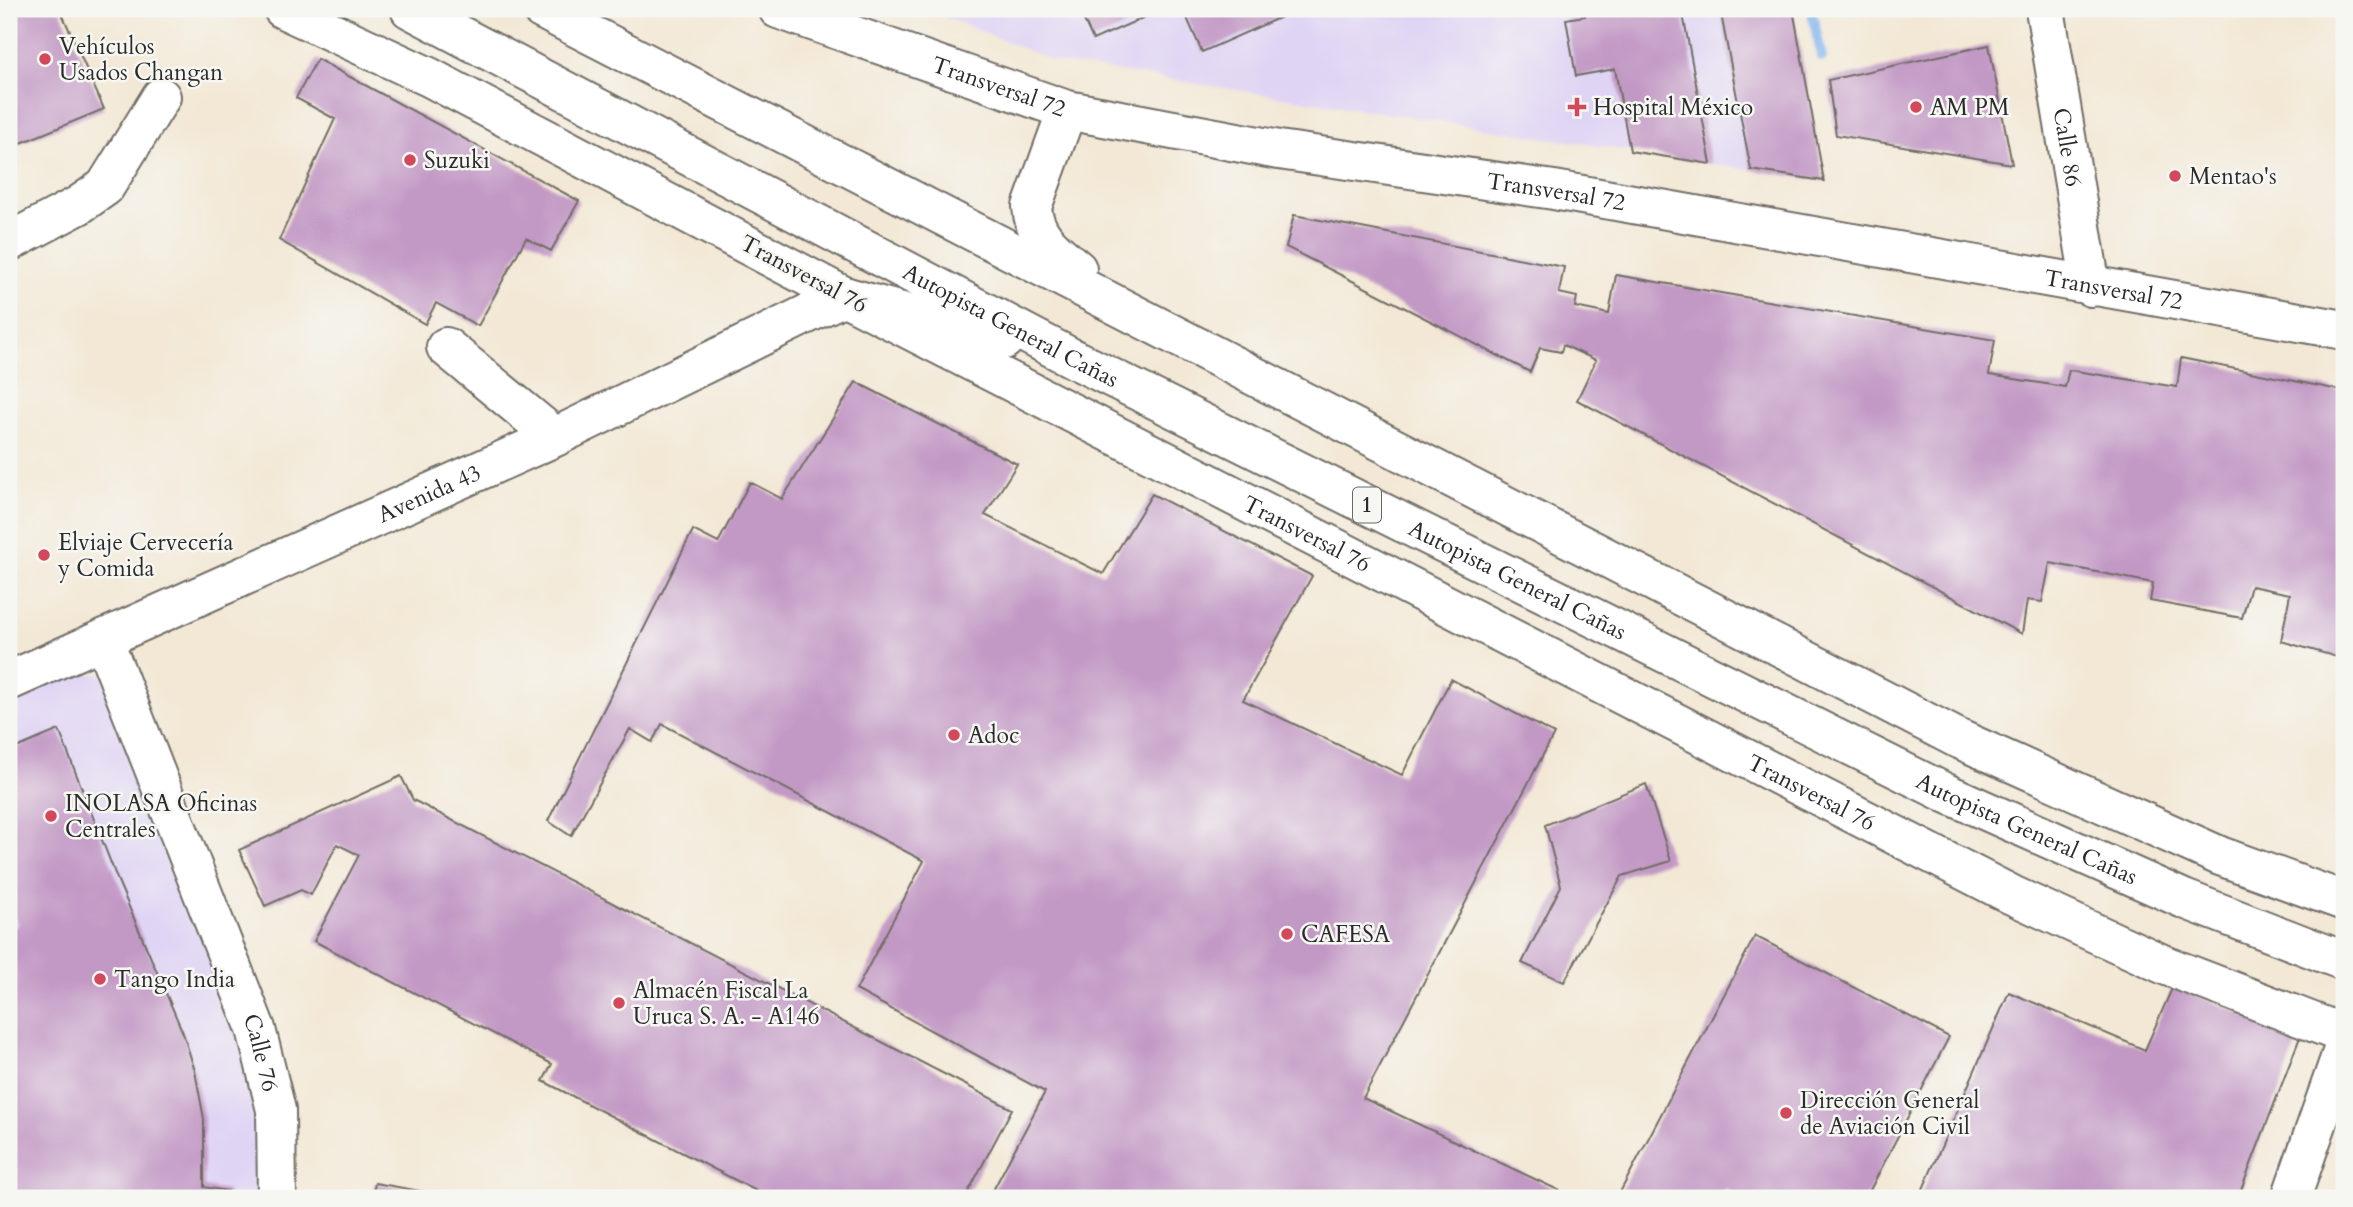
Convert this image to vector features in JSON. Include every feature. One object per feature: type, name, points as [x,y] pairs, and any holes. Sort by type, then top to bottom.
[{"type":"main road","name":"Transversal 76","points":[[282,9],[429,77],[845,296],[2012,895],[2167,966],[2344,1034]]},
{"type":"main road","name":"Autopista General Cañas","points":[[410,9],[1074,359],[1945,793],[2184,899],[2344,961]]},
{"type":"main road","points":[[541,9],[1119,304],[1957,738],[2220,856],[2344,901]]},
{"type":"main road","name":"Transversal 72","points":[[778,9],[1067,110],[1279,150],[1567,192],[2344,330]]},
{"type":"main road","name":"Calle 86","points":[[2045,9],[2091,286]]},
{"type":"main road","points":[[9,242],[79,205],[105,187],[161,97]]},
{"type":"main road","points":[[1067,110],[1032,207],[1033,223],[1053,250],[1119,304]]},
{"type":"main road","points":[[845,296],[1074,359]]},
{"type":"main road","name":"Avenida 43","points":[[9,681],[104,641],[555,437],[845,296]]},
{"type":"main road","points":[[446,347],[555,437]]},
{"type":"main road","name":"Calle 76","points":[[104,641],[256,1028],[276,1110],[277,1198]]},
{"type":"main road","points":[[2291,1198],[2344,1047]]},
{"type":"shaded area","name":"Hospital México","points":[[926,9],[1793,9],[1824,181],[1056,62]]},
{"type":"shaded area","points":[[70,670],[103,675],[268,1109],[263,1198],[9,1198],[9,700]]},
{"type":"building","name":"Vehículos Usados Changan","points":[[9,9],[60,9],[104,109],[9,148]]},
{"type":"building","points":[[1079,9],[1163,9],[1093,40]]},
{"type":"building","points":[[1183,9],[1284,9],[1283,16],[1202,52]]},
{"type":"building","points":[[1584,9],[1682,9],[1711,164],[1630,151],[1615,69],[1576,76],[1566,19],[1585,16]]},
{"type":"building","points":[[1720,9],[1793,9],[1824,181],[1751,170]]},
{"type":"building","name":"AM PM","points":[[1989,45],[2012,164],[1836,135],[1828,80]]},
{"type":"building","name":"Suzuki","points":[[317,59],[579,201],[551,251],[526,238],[478,326],[436,303],[425,324],[279,240],[335,119],[296,98]]},
{"type":"building","points":[[1294,215],[1564,267],[1559,293],[1577,297],[1575,307],[1609,314],[1616,275],[1995,340],[1989,375],[2065,387],[2069,370],[2177,387],[2181,358],[2344,391],[2344,659],[2281,641],[2290,594],[2251,586],[2242,618],[2150,601],[2153,583],[2050,563],[2042,602],[2027,600],[2022,634],[1577,400],[1596,360],[1563,345],[1561,352],[1540,348],[1530,372],[1286,247]]},
{"type":"building","points":[[856,382],[1017,464],[985,515],[1103,574],[1152,494],[1312,576],[1243,700],[1402,775],[1451,679],[1554,734],[1363,1098],[1575,1198],[989,1198],[1045,1092],[856,990],[924,861],[662,724],[652,742],[630,729],[571,836],[548,821],[693,530],[718,543],[750,482],[782,499]]},
{"type":"building","points":[[59,730],[118,881],[183,1033],[195,1071],[204,1119],[204,1187],[228,1191],[226,1198],[9,1198],[9,929],[18,925],[9,903],[9,751]]},
{"type":"building","name":"Almacén Fiscal La Uruca S. A. - A146","points":[[401,776],[413,800],[1012,1109],[965,1198],[770,1198],[543,1081],[552,1064],[314,941],[359,855],[337,844],[311,895],[301,890],[265,906],[239,850]]},
{"type":"building","points":[[1646,784],[1671,861],[1622,876],[1564,982],[1522,963],[1561,886],[1545,825]]},
{"type":"building","name":"Dirección General de Aviación Civil","points":[[1755,936],[1949,1037],[1866,1198],[1742,1198],[1725,1189],[1720,1198],[1617,1198]]},
{"type":"building","points":[[2173,986],[2300,1037],[2238,1198],[1919,1198],[2009,992],[2145,1050]]},
{"type":"building","points":[[375,1183],[443,1195],[442,1198],[372,1198]]},
{"type":"waterway","points":[[1811,9],[1822,57]]},
{"type":"place","name":"Vehículos Usados Changan","points":[[45,59]]},
{"type":"place","name":"Hospital México","points":[[1577,107]]},
{"type":"place","name":"AM PM","points":[[1916,107]]},
{"type":"place","name":"Suzuki","points":[[410,160]]},
{"type":"place","name":"Mentao's","points":[[2175,176]]},
{"type":"place","name":"Elviaje Cervecería y Comida","points":[[44,555]]},
{"type":"place","name":"Adoc","points":[[954,735]]},
{"type":"place","name":"INOLASA Oficinas Centrales","points":[[51,816]]},
{"type":"place","name":"CAFESA","points":[[1287,934]]},
{"type":"place","name":"Tango India","points":[[100,979]]},
{"type":"place","name":"Almacén Fiscal La Uruca S. A. - A146","points":[[619,1003]]},
{"type":"place","name":"Dirección General de Aviación Civil","points":[[1786,1113]]}]
